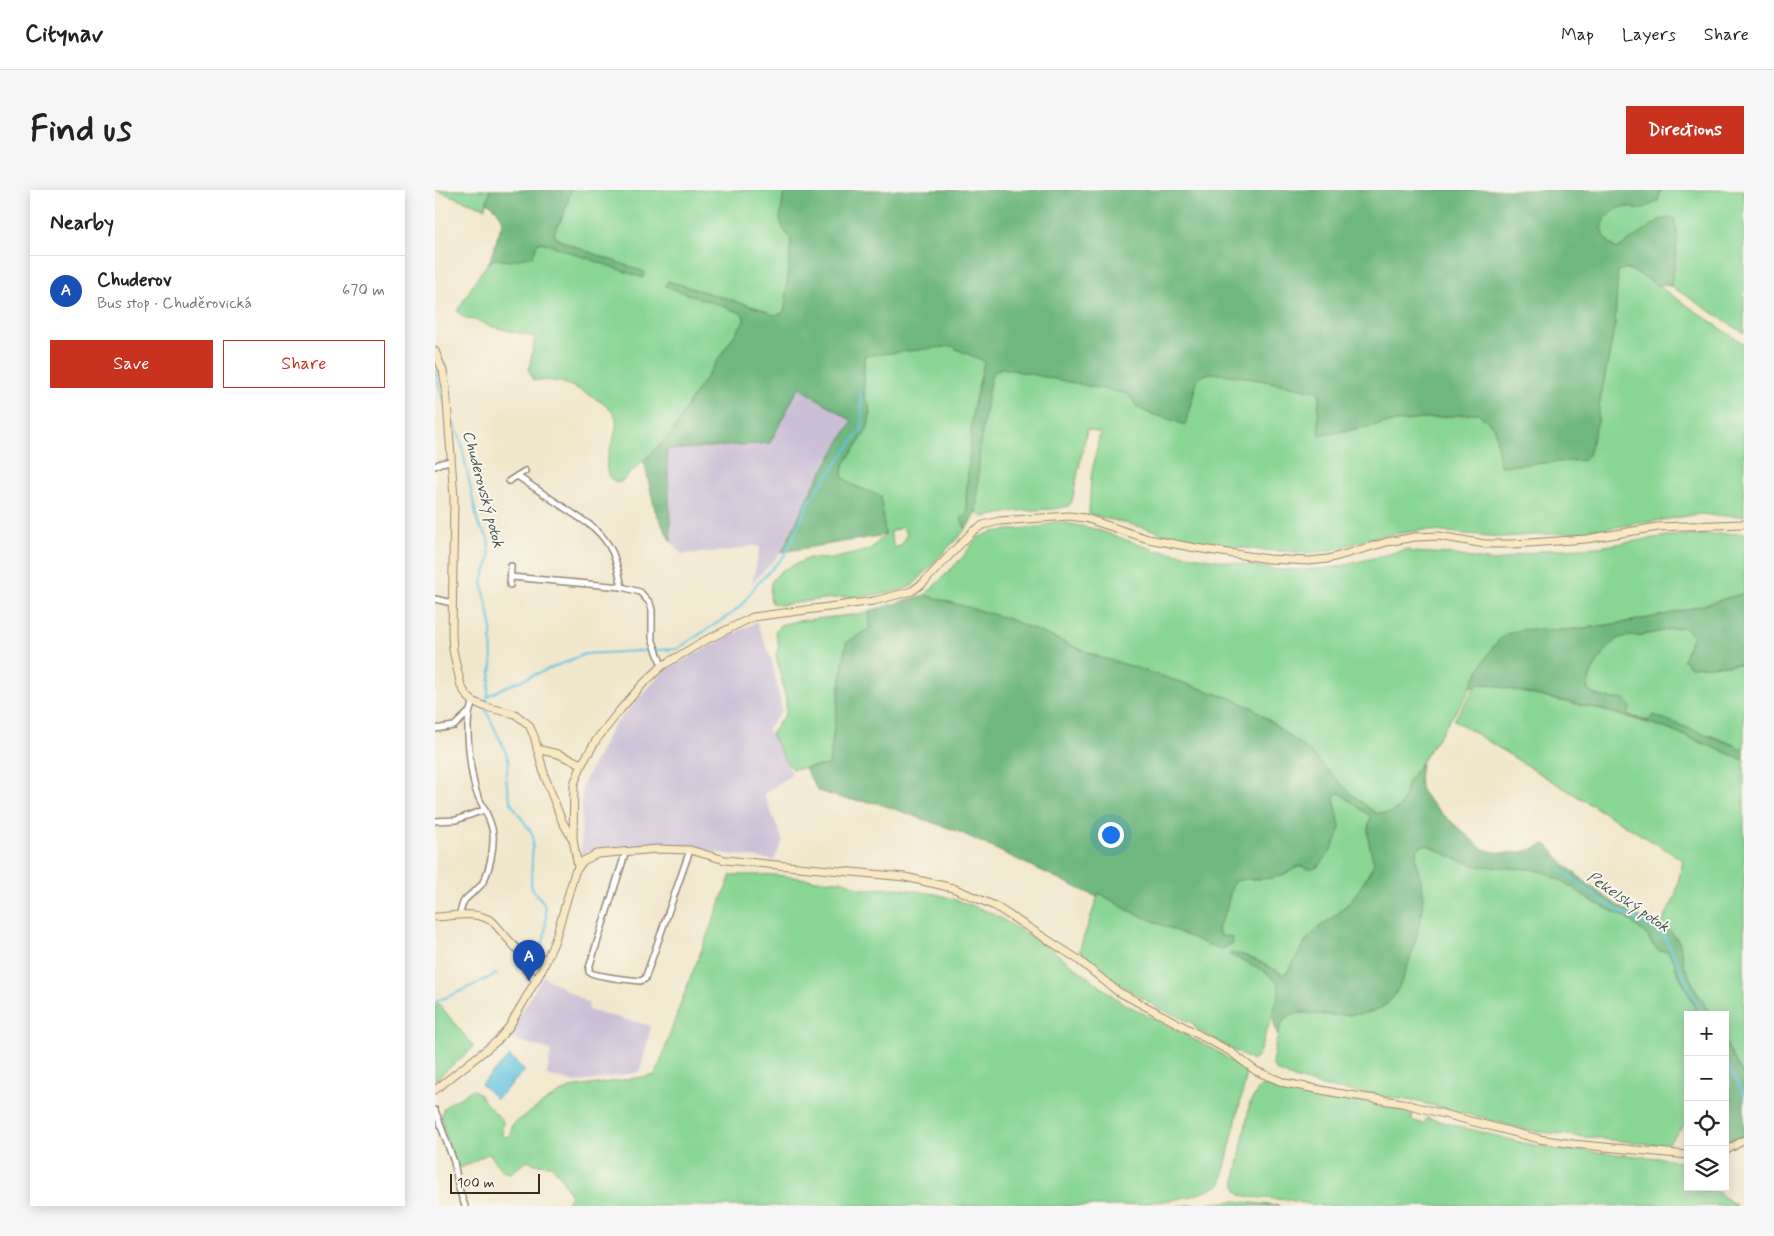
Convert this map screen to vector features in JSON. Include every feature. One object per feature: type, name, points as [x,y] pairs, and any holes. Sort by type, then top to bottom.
[{"type":"street","points":[[435,351],[443,371],[447,404],[454,498],[453,650],[461,686],[467,696],[474,702],[484,707],[515,714],[529,725],[545,777],[562,821],[573,840]]},
{"type":"street","points":[[435,466],[451,461]]},
{"type":"street","points":[[509,481],[525,471]]},
{"type":"street","points":[[517,476],[602,535],[610,545],[615,556],[622,587]]},
{"type":"street","points":[[435,1090],[497,1041],[509,1027],[536,980],[544,959],[555,940],[578,867],[573,840],[574,784],[582,764],[597,739],[619,710],[662,666],[702,642],[753,617],[874,601],[912,591],[923,583],[973,531],[983,525],[999,521],[1069,516],[1085,518],[1147,539],[1268,559],[1309,561],[1328,559],[1387,542],[1415,537],[1439,536],[1485,544],[1513,544],[1586,539],[1658,527],[1744,524]]},
{"type":"street","points":[[510,585],[511,566]]},
{"type":"street","points":[[511,577],[622,587],[640,592],[650,603],[652,610],[652,638],[662,666]]},
{"type":"street","points":[[435,599],[452,603]]},
{"type":"street","points":[[435,729],[454,726],[468,713],[474,702]]},
{"type":"street","points":[[459,915],[464,901],[483,883],[490,862],[493,832],[473,777],[467,724],[468,713]]},
{"type":"street","points":[[537,749],[558,754],[582,764]]},
{"type":"street","points":[[435,821],[456,820],[484,810]]},
{"type":"street","points":[[578,867],[589,857],[597,854],[658,849],[689,850],[725,860],[905,877],[953,888],[995,906],[1076,958],[1117,991],[1231,1052],[1256,1071],[1285,1083],[1337,1094],[1402,1104],[1539,1139],[1684,1156]]},
{"type":"street","points":[[626,851],[589,972],[595,975],[640,981],[645,979],[689,850]]},
{"type":"street","points":[[435,917],[475,915],[487,918],[524,962],[536,980]]},
{"type":"street","points":[[524,962],[532,957],[544,959]]},
{"type":"street","points":[[435,1110],[454,1162],[459,1189],[465,1206]]},
{"type":"street","points":[[1729,1149],[1744,1140]]},
{"type":"shaded area","points":[[799,386],[852,421],[814,485],[782,552],[752,583],[760,547],[752,546],[727,551],[682,554],[671,542],[667,450],[770,443]]},
{"type":"shaded area","points":[[756,622],[772,660],[782,711],[767,729],[792,774],[764,794],[783,841],[774,860],[663,845],[600,848],[581,855],[582,786],[612,728],[665,670]]},
{"type":"shaded area","points":[[543,976],[589,1004],[588,1010],[651,1026],[640,1072],[576,1083],[547,1075],[551,1050],[507,1038]]},
{"type":"green space","points":[[435,190],[490,190],[485,208]]},
{"type":"green space","points":[[490,190],[571,190],[566,208],[554,233],[557,239],[645,272],[643,278],[541,242],[537,244],[533,256],[511,261],[494,259],[489,263],[503,220],[496,209],[487,202]]},
{"type":"green space","points":[[571,190],[784,190],[783,229],[791,239],[785,309],[782,314],[773,315],[761,309],[668,281],[666,286],[741,313],[744,321],[690,401],[673,432],[622,481],[617,483],[610,477],[607,470],[607,462],[616,427],[614,414],[593,397],[566,384],[533,380],[529,370],[535,337],[493,327],[476,320],[466,319],[457,311],[488,263],[497,259],[514,259],[541,242],[643,277],[557,238],[554,233],[566,208]]},
{"type":"green space","points":[[784,190],[1661,190],[1658,201],[1642,209],[1628,206],[1614,210],[1606,217],[1602,230],[1604,236],[1617,249],[1661,219],[1674,218],[1677,242],[1671,286],[1656,285],[1645,277],[1625,268],[1618,271],[1615,325],[1599,406],[1598,421],[1588,455],[1584,460],[1500,466],[1495,428],[1478,413],[1386,423],[1324,435],[1319,434],[1318,408],[1320,394],[1316,391],[1239,376],[1210,373],[1202,376],[1197,381],[1185,425],[1140,409],[1127,394],[1002,368],[996,370],[990,379],[980,446],[976,513],[966,529],[961,518],[967,512],[966,497],[973,409],[984,363],[982,360],[953,346],[864,356],[864,397],[869,404],[870,416],[867,430],[843,466],[842,476],[852,485],[881,496],[885,535],[782,552],[814,485],[852,421],[799,387],[770,443],[667,450],[671,542],[655,510],[644,461],[673,432],[690,401],[744,321],[744,317],[741,313],[665,286],[668,281],[761,309],[773,315],[782,314],[785,309],[791,239],[783,229],[780,219]]},
{"type":"green space","points":[[1661,190],[1744,190],[1744,333],[1671,286],[1676,252],[1635,237],[1617,249],[1608,241],[1603,225],[1605,218],[1610,212],[1626,207],[1636,209],[1657,201]]},
{"type":"green space","points":[[1625,268],[1645,277],[1744,344],[1744,516],[1700,514],[1584,532],[1500,537],[1425,530],[1378,536],[1332,550],[1311,553],[1260,550],[1198,542],[1089,514],[1091,477],[1100,433],[1087,429],[1072,501],[1069,506],[1016,511],[983,517],[976,513],[983,417],[992,374],[1002,368],[1127,394],[1140,409],[1185,425],[1197,381],[1202,376],[1210,373],[1239,376],[1316,391],[1320,394],[1318,408],[1324,435],[1386,423],[1478,413],[1495,428],[1501,466],[1584,460],[1588,455],[1598,421],[1599,406],[1615,325],[1617,275],[1618,271]]},
{"type":"green space","points":[[953,345],[956,349],[982,360],[984,363],[973,409],[966,497],[967,512],[961,518],[966,529],[912,586],[903,590],[884,594],[780,605],[772,603],[770,597],[771,582],[781,571],[809,558],[832,559],[869,550],[885,535],[881,496],[852,485],[842,476],[843,466],[867,430],[870,416],[869,404],[864,397],[864,356]],"holes":[[[902,527],[907,534],[901,546],[894,548],[890,532]]]},
{"type":"green space","points":[[1055,521],[1095,529],[1155,550],[1280,570],[1321,569],[1342,566],[1408,549],[1412,552],[1448,554],[1492,561],[1546,550],[1598,547],[1668,536],[1744,533],[1744,593],[1654,617],[1599,626],[1562,630],[1528,630],[1509,634],[1498,643],[1485,660],[1474,678],[1469,692],[1407,783],[1400,807],[1389,813],[1375,813],[1354,796],[1310,752],[1253,708],[1233,699],[1102,658],[1009,619],[925,595],[962,558],[977,538],[992,532],[1044,526]]},
{"type":"green space","points":[[1744,593],[1744,664],[1691,667],[1683,660],[1693,635],[1682,627],[1623,637],[1615,641],[1598,661],[1590,677],[1588,690],[1605,698],[1624,699],[1631,707],[1627,715],[1648,721],[1654,715],[1744,749],[1744,760],[1672,731],[1619,714],[1488,684],[1479,684],[1475,687],[1470,686],[1486,657],[1496,643],[1507,634],[1527,629],[1576,629],[1638,620]]},
{"type":"green space","points":[[925,595],[1009,619],[1101,658],[1233,699],[1253,708],[1310,752],[1354,796],[1375,813],[1389,813],[1400,807],[1405,796],[1407,783],[1422,762],[1419,779],[1421,790],[1425,796],[1481,848],[1488,851],[1513,853],[1530,850],[1545,844],[1570,869],[1608,899],[1672,934],[1680,944],[1683,961],[1689,977],[1709,1011],[1695,1011],[1693,1002],[1676,969],[1675,962],[1667,951],[1660,951],[1654,947],[1647,935],[1625,917],[1595,903],[1545,872],[1529,869],[1478,866],[1453,858],[1430,846],[1424,845],[1418,848],[1416,854],[1423,893],[1421,918],[1410,960],[1394,996],[1387,1004],[1368,1013],[1346,1015],[1292,1014],[1281,1025],[1277,1035],[1273,1015],[1279,987],[1275,980],[1261,970],[1229,954],[1234,953],[1248,957],[1284,975],[1310,936],[1349,903],[1367,877],[1374,863],[1368,834],[1371,817],[1340,793],[1335,794],[1334,798],[1340,829],[1331,851],[1319,866],[1311,869],[1300,866],[1285,874],[1265,879],[1234,881],[1225,913],[1217,930],[1221,936],[1232,937],[1233,943],[1220,950],[1128,910],[1099,893],[1097,897],[957,831],[877,803],[845,799],[818,791],[805,768],[829,765],[846,643],[870,628],[869,611]]},
{"type":"green space","points":[[869,611],[871,628],[846,643],[829,765],[792,769],[786,762],[771,734],[786,713],[786,700],[776,655],[779,647],[775,632],[780,625],[797,621],[861,614]]},
{"type":"green space","points":[[1682,627],[1693,635],[1683,660],[1691,667],[1744,664],[1744,749],[1710,735],[1627,715],[1624,700],[1605,698],[1588,690],[1590,677],[1598,661],[1615,641],[1623,637]]},
{"type":"green space","points":[[1479,684],[1488,684],[1590,707],[1662,727],[1744,760],[1744,1077],[1729,1049],[1729,1011],[1709,1011],[1684,965],[1679,941],[1672,933],[1660,927],[1675,897],[1683,860],[1454,720],[1475,687]]},
{"type":"green space","points":[[1337,793],[1340,793],[1371,817],[1368,834],[1374,863],[1354,897],[1310,936],[1283,975],[1249,957],[1229,954],[1268,973],[1279,985],[1280,993],[1258,1056],[1253,1061],[1196,1029],[1194,1024],[1156,1007],[1117,982],[1079,951],[1099,893],[1128,910],[1220,950],[1233,943],[1221,936],[1217,930],[1225,913],[1234,881],[1274,877],[1285,874],[1300,866],[1310,869],[1340,828],[1334,797]]},
{"type":"green space","points":[[1424,845],[1430,846],[1478,866],[1529,869],[1545,872],[1595,903],[1625,917],[1647,935],[1654,947],[1660,951],[1667,951],[1675,962],[1676,969],[1693,1002],[1695,1011],[1684,1011],[1684,1126],[1666,1146],[1533,1131],[1419,1102],[1326,1087],[1290,1077],[1276,1070],[1272,1064],[1275,1045],[1283,1021],[1289,1015],[1298,1013],[1329,1015],[1373,1012],[1393,998],[1401,981],[1421,918],[1423,891],[1418,872],[1416,853],[1418,848]]},
{"type":"green space","points":[[731,875],[775,875],[844,881],[861,889],[898,888],[940,895],[971,905],[994,914],[1052,950],[1121,1002],[1215,1050],[1247,1073],[1221,1184],[1210,1190],[1186,1197],[1124,1206],[567,1206],[571,1196],[563,1180],[552,1165],[534,1164],[529,1160],[510,1173],[503,1171],[490,1154],[461,1168],[455,1164],[445,1134],[442,1112],[448,1104],[472,1090],[478,1093],[503,1121],[502,1134],[508,1137],[511,1134],[512,1125],[549,1099],[570,1088],[656,1075],[681,1002]]},
{"type":"green space","points":[[438,1003],[474,1047],[435,1080],[435,1006]]},
{"type":"green space","points":[[1729,1049],[1744,1077],[1744,1135],[1729,1145]]},
{"type":"green space","points":[[1263,1086],[1294,1089],[1387,1107],[1413,1114],[1411,1120],[1424,1124],[1427,1118],[1523,1143],[1552,1148],[1669,1159],[1675,1162],[1684,1161],[1684,1191],[1716,1191],[1737,1206],[1320,1206],[1289,1200],[1241,1195],[1237,1191],[1235,1180],[1250,1103],[1259,1088]]},
{"type":"green space","points":[[1234,1201],[1279,1206],[1177,1206]]},
{"type":"water","points":[[510,1056],[525,1071],[496,1099],[481,1084]]},
{"type":"waterway","name":"Chuderovský potok","points":[[435,371],[444,402]]},
{"type":"waterway","points":[[488,696],[505,687],[585,654],[677,649],[742,605],[756,585],[785,555],[810,500],[861,430],[863,424],[860,390]]},
{"type":"waterway","name":"Chuderovský potok","points":[[451,418],[460,437],[478,524],[488,538],[490,558],[482,582],[491,624],[492,665],[486,706]]},
{"type":"waterway","name":"Chuderovský potok","points":[[486,710],[509,762],[506,776],[511,803],[533,835],[531,886],[543,902],[546,914],[544,937],[538,956]]},
{"type":"waterway","name":"Pekelský potok","points":[[1560,869],[1601,900],[1622,913],[1646,924],[1665,937],[1700,1011]]},
{"type":"waterway","name":"Chuderovský potok","points":[[435,1002],[497,974]]},
{"type":"waterway","name":"Pekelský potok","points":[[1729,1067],[1744,1095]]},
{"type":"place","name":"Chuderov","points":[[529,981]]}]
